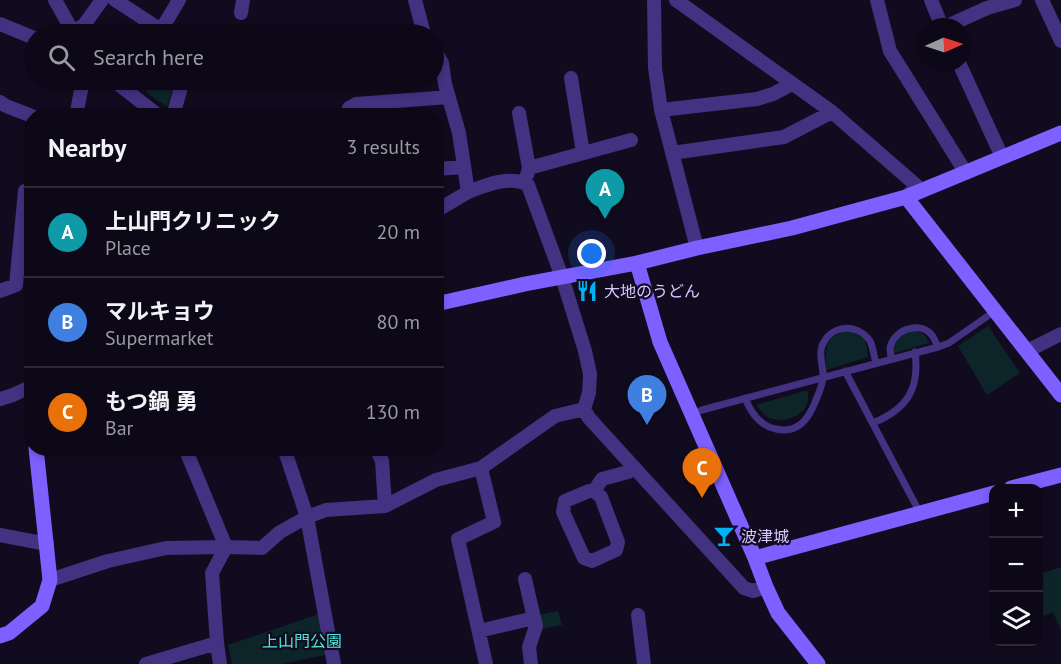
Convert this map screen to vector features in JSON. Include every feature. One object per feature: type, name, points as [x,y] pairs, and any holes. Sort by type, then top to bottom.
[{"type":"street","points":[[55,0],[68,24]]},
{"type":"street","points":[[85,24],[102,0]]},
{"type":"street","points":[[116,0],[151,24]]},
{"type":"street","points":[[165,24],[179,0]]},
{"type":"street","points":[[415,0],[421,24]]},
{"type":"street","points":[[654,0],[655,68],[662,110],[697,248]]},
{"type":"street","points":[[676,0],[832,112],[917,186],[906,197]]},
{"type":"street","points":[[877,0],[890,51],[966,173]]},
{"type":"street","points":[[931,0],[939,18]]},
{"type":"street","points":[[964,18],[1015,0]]},
{"type":"street","points":[[1042,0],[1061,41]]},
{"type":"street","points":[[0,24],[24,34]]},
{"type":"street","points":[[962,72],[1002,157]]},
{"type":"street","points":[[444,73],[459,134],[468,192]]},
{"type":"street","points":[[571,78],[583,153]]},
{"type":"street","points":[[662,110],[757,99],[792,84]]},
{"type":"street","points":[[78,108],[81,90]]},
{"type":"street","points":[[126,90],[149,108]]},
{"type":"street","points":[[175,108],[180,90]]},
{"type":"street","points":[[349,108],[356,104],[449,97]]},
{"type":"street","points":[[0,102],[24,113]]},
{"type":"street","points":[[672,153],[784,137],[832,112]]},
{"type":"street","points":[[519,113],[529,168],[524,183]]},
{"type":"street","points":[[444,302],[637,263],[792,228],[906,197],[1061,132]]},
{"type":"street","points":[[529,168],[631,140]]},
{"type":"street","points":[[444,168],[464,167]]},
{"type":"street","points":[[444,206],[468,192],[496,182],[521,181],[528,185],[562,277],[585,351],[590,374],[589,393],[584,409],[589,418],[744,588],[753,591],[766,587]]},
{"type":"street","points":[[906,197],[1061,395]]},
{"type":"street","points":[[0,291],[16,285],[24,201]]},
{"type":"street","points":[[637,263],[660,342],[766,587],[778,613],[818,664]]},
{"type":"street","points":[[1027,351],[1061,334]]},
{"type":"street","points":[[0,399],[24,389]]},
{"type":"street","points":[[50,580],[108,561],[166,548],[262,548],[280,531],[326,510],[385,506],[436,480],[482,468],[555,416],[584,409]]},
{"type":"street","points":[[0,636],[9,633],[42,606],[50,580],[37,456]]},
{"type":"street","points":[[188,456],[226,547]]},
{"type":"street","points":[[287,456],[308,517],[334,664]]},
{"type":"street","points":[[380,456],[385,506]]},
{"type":"street","points":[[594,491],[602,479],[628,472],[634,467]]},
{"type":"street","points":[[482,468],[494,522],[458,539],[486,664]]},
{"type":"street","points":[[1029,484],[1061,475]]},
{"type":"street","points":[[594,491],[601,497],[618,542],[616,550],[592,561],[584,558],[563,512],[565,501],[594,491]]},
{"type":"street","points":[[755,558],[989,494]]},
{"type":"street","points":[[0,535],[47,543]]},
{"type":"street","points":[[220,664],[212,573],[226,547]]},
{"type":"street","points":[[525,579],[536,626],[529,647],[531,664]]},
{"type":"street","points":[[638,615],[644,664]]},
{"type":"street","points":[[479,631],[534,618]]},
{"type":"street","points":[[146,664],[217,643]]},
{"type":"lane","points":[[691,414],[938,347],[995,311]]},
{"type":"lane","points":[[891,358],[890,347],[894,338],[909,328],[917,327],[931,334],[938,347]]},
{"type":"lane","points":[[745,398],[755,417],[766,426],[779,430],[801,424],[809,416],[820,390],[823,377],[821,347],[827,337],[838,329],[852,328],[863,333],[871,342],[876,363]]},
{"type":"lane","points":[[873,423],[901,406],[910,394],[915,383],[917,365],[915,352]]},
{"type":"lane","points":[[845,371],[920,513]]},
{"type":"green space","points":[[147,90],[172,90],[167,107],[146,92]]},
{"type":"green space","points":[[988,326],[1020,373],[987,395],[958,346]]},
{"type":"green space","points":[[914,328],[926,336],[929,343],[891,354],[900,338]]},
{"type":"green space","points":[[851,331],[860,335],[865,341],[868,357],[826,370],[828,343],[836,335]]},
{"type":"green space","points":[[807,390],[808,401],[804,409],[791,418],[780,420],[769,418],[756,405]]},
{"type":"green space","points":[[1061,567],[1061,630],[1053,612],[1043,616],[1043,573]]},
{"type":"green space","points":[[558,611],[562,625],[530,631],[528,617]]},
{"type":"green space","name":"上山門公園","points":[[319,614],[325,655],[283,664],[232,664],[228,645]]},
{"type":"place","name":"上山門クリニック","points":[[605,219]]},
{"type":"place","name":"大地のうどん","points":[[587,291]]},
{"type":"place","name":"マルキョウ","points":[[647,425]]},
{"type":"place","name":"もつ鍋 勇","points":[[702,498]]},
{"type":"place","name":"波津城","points":[[724,536]]}]
